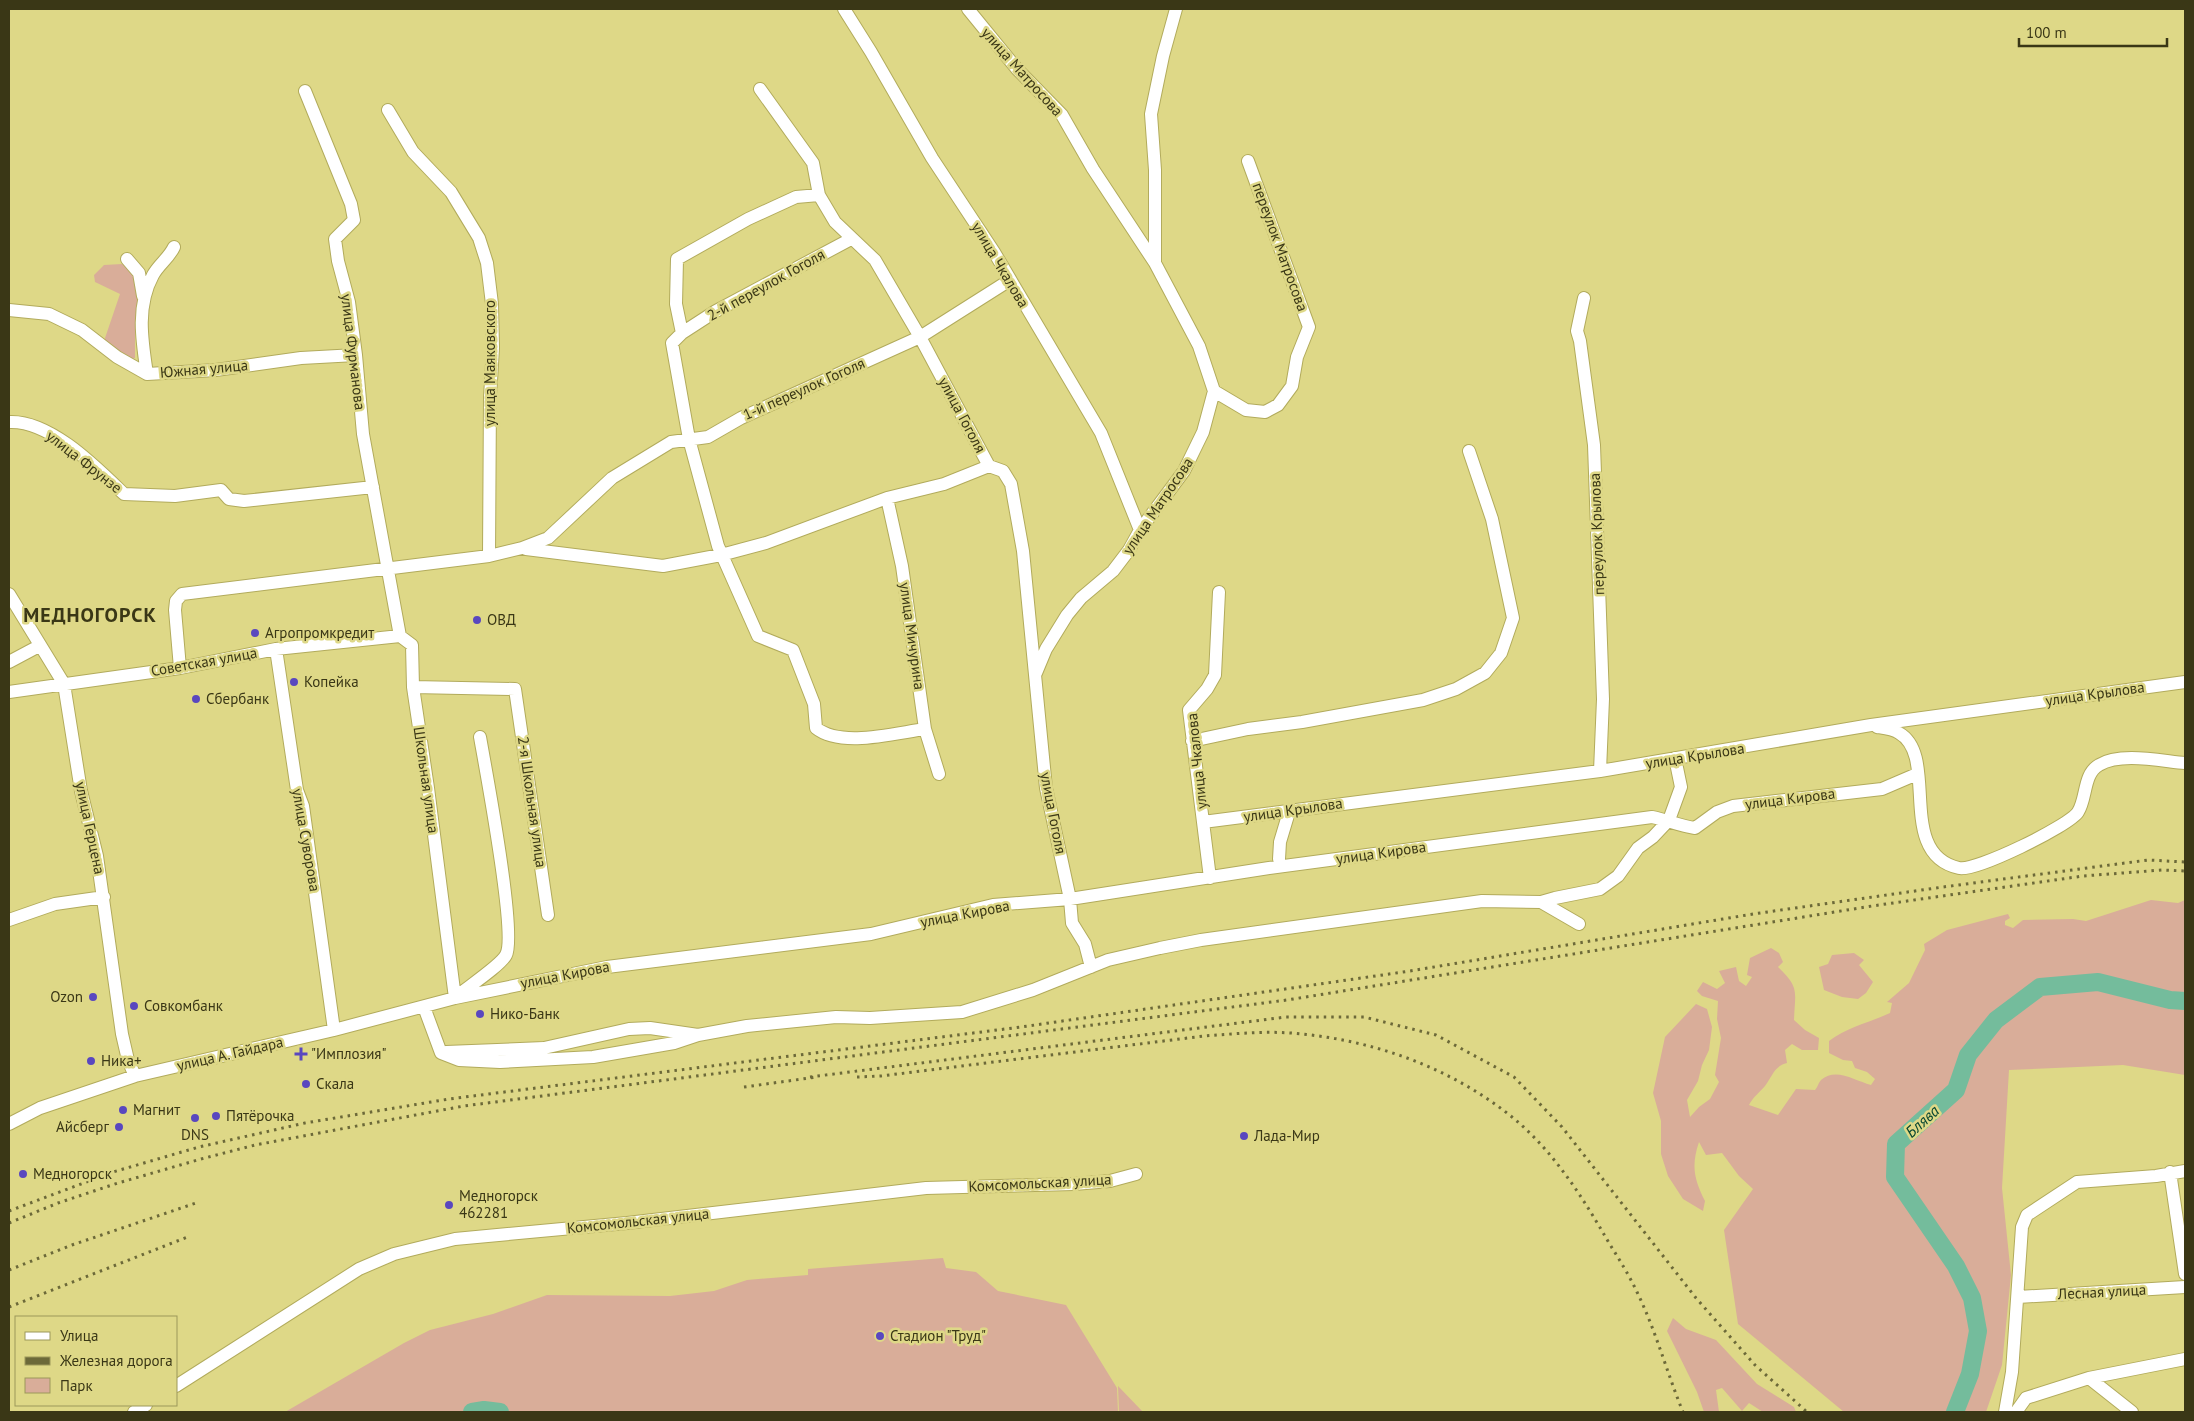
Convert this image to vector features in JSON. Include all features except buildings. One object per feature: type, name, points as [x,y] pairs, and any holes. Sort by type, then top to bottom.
[{"type":"street","name":"улица Чкалова","points":[[844,9],[872,52],[932,158],[994,252],[1101,432],[1140,530]]},
{"type":"street","name":"улица Матросова","points":[[968,9],[1017,70],[1062,115],[1093,169],[1155,263],[1199,346],[1214,391],[1204,432],[1184,471],[1140,530],[1114,571],[1081,598],[1067,615],[1046,649],[1035,675]]},
{"type":"street","name":"улица Матросова","points":[[1155,263],[1155,170],[1151,114],[1163,56],[1176,9]]},
{"type":"street","name":"улица Гоголя","points":[[760,88],[813,163],[819,195],[835,222],[875,260],[920,337],[989,466],[1003,471],[1012,484],[1023,551],[1046,788],[1070,899],[1072,923],[1085,944],[1091,967]]},
{"type":"street","name":"улица Фурманова","points":[[306,91],[351,204],[354,220],[335,239],[338,262],[349,302],[363,434],[389,569]]},
{"type":"street","name":"улица Маяковского","points":[[388,110],[413,152],[451,192],[479,238],[487,263],[492,304],[493,348],[490,396],[489,556]]},
{"type":"street","name":"переулок Матросова","points":[[1214,391],[1246,410],[1265,412],[1278,405],[1292,386],[1297,357],[1309,327],[1248,161]]},
{"type":"street","points":[[819,195],[796,197],[748,219],[677,259],[676,304],[682,333],[672,343],[690,439],[718,555],[758,636],[793,650],[814,704],[816,728],[823,734],[845,739],[925,729]]},
{"type":"street","name":"2-й переулок Гоголя","points":[[682,333],[716,311],[851,239]]},
{"type":"street","points":[[143,296],[160,263],[170,255],[174,247]]},
{"type":"street","points":[[128,259],[138,273],[143,296],[142,342],[147,374]]},
{"type":"street","name":"1-й переулок Гоголя","points":[[522,548],[548,538],[612,478],[671,442],[708,437],[741,418],[920,337],[1010,280]]},
{"type":"street","name":"переулок Крылова","points":[[1584,298],[1577,332],[1580,341],[1594,445],[1603,699],[1600,771]]},
{"type":"street","name":"Южная улица","points":[[9,310],[49,314],[82,330],[117,357],[147,374],[216,370],[301,358],[356,355]]},
{"type":"street","name":"улица Фрунзе","points":[[9,422],[20,421],[51,433],[102,473],[124,494],[175,496],[221,490],[229,499],[244,502],[373,487]]},
{"type":"street","points":[[1192,741],[1248,729],[1302,722],[1423,700],[1456,689],[1485,673],[1500,653],[1513,618],[1492,519],[1469,451]]},
{"type":"street","points":[[180,668],[175,610],[176,601],[182,594],[489,556],[522,548],[663,566],[766,543],[887,498],[944,484],[989,466]]},
{"type":"street","name":"улица Мичурина","points":[[887,498],[902,566],[925,729],[939,774]]},
{"type":"street","name":"Школьная улица","points":[[389,569],[400,636],[412,645],[413,686],[455,998]]},
{"type":"street","name":"улица Чкалова","points":[[1210,878],[1189,710],[1207,689],[1215,675],[1219,592]]},
{"type":"street","name":"улица Герцена","points":[[9,594],[39,646],[64,684],[78,775],[97,856],[104,897],[122,1034],[128,1060],[135,1076]]},
{"type":"street","name":"Советская улица","points":[[9,692],[180,668],[276,649],[400,636]]},
{"type":"street","points":[[9,662],[39,646]]},
{"type":"street","name":"улица Суворова","points":[[276,649],[297,790],[303,806],[334,1030]]},
{"type":"street","name":"улица Крылова","points":[[1203,822],[1600,771],[1871,725],[2185,682]]},
{"type":"street","name":"2-я Школьная улица","points":[[413,686],[515,689],[548,915]]},
{"type":"street","points":[[1871,725],[1899,732],[1914,748],[1922,822],[1928,846],[1944,864],[1962,869],[1979,866],[2005,854],[2077,814],[2084,801],[2087,781],[2097,766],[2114,759],[2185,763]]},
{"type":"street","points":[[455,998],[499,964],[506,957],[510,947],[505,895],[480,738]]},
{"type":"street","points":[[424,1007],[441,1053],[460,1060],[500,1062],[593,1057],[674,1044],[698,1035],[747,1026],[836,1017],[870,1018],[962,1012],[1033,990],[1108,960],[1201,940],[1482,901],[1541,902],[1600,889],[1618,876],[1638,848],[1668,820],[1681,787],[1675,758]]},
{"type":"street","name":"улица Кирова","points":[[455,998],[607,967],[870,934],[994,905],[1070,899],[1270,868],[1652,817],[1668,820],[1683,827],[1695,828],[1717,812],[1733,806],[1882,789],[1917,774]]},
{"type":"street","points":[[1278,859],[1280,842],[1289,812]]},
{"type":"street","points":[[9,920],[54,904],[104,897]]},
{"type":"street","points":[[1541,902],[1579,924]]},
{"type":"street","name":"улица А. Гайдара","points":[[9,1124],[40,1108],[135,1076],[334,1030],[455,998]]},
{"type":"street","points":[[441,1053],[544,1048],[629,1029],[650,1028],[698,1035]]},
{"type":"street","points":[[2005,1412],[2012,1372],[2022,1227],[2027,1215],[2077,1182],[2156,1176],[2170,1172],[2185,1171]]},
{"type":"street","points":[[2170,1172],[2185,1274]]},
{"type":"street","name":"Комсомольская улица","points":[[178,1385],[359,1269],[394,1254],[455,1240],[627,1223],[926,1188],[1074,1184],[1110,1181],[1136,1174]]},
{"type":"street","name":"Лесная улица","points":[[2018,1297],[2185,1287]]},
{"type":"street","points":[[2016,1412],[2026,1398],[2089,1378],[2185,1359]]},
{"type":"street","points":[[2089,1378],[2132,1412]]},
{"type":"green space","points":[[122,264],[134,271],[140,299],[135,328],[135,358],[129,360],[104,341],[120,294],[95,282],[94,275],[104,265]]},
{"type":"green space","points":[[2151,900],[2178,903],[2185,900],[2185,1075],[2123,1065],[2009,1070],[2002,1188],[2011,1275],[2002,1365],[1986,1412],[1844,1412],[1738,1324],[1724,1230],[1753,1189],[1739,1176],[1722,1153],[1706,1155],[1699,1142],[1694,1165],[1698,1186],[1705,1201],[1703,1211],[1683,1199],[1668,1176],[1661,1154],[1661,1121],[1653,1093],[1665,1037],[1696,1004],[1707,1009],[1712,1027],[1709,1050],[1702,1065],[1698,1081],[1687,1100],[1690,1117],[1710,1099],[1719,1082],[1715,1075],[1721,1038],[1717,1019],[1718,1001],[1702,996],[1697,991],[1703,982],[1717,989],[1725,983],[1719,971],[1736,967],[1739,981],[1746,986],[1752,977],[1747,975],[1750,958],[1771,948],[1779,953],[1783,962],[1778,967],[1790,980],[1795,990],[1794,1020],[1805,1030],[1819,1038],[1818,1050],[1802,1050],[1792,1044],[1785,1050],[1787,1063],[1776,1069],[1749,1105],[1778,1115],[1796,1089],[1815,1090],[1821,1080],[1827,1076],[1846,1076],[1871,1085],[1875,1079],[1867,1072],[1855,1068],[1852,1061],[1843,1060],[1829,1053],[1829,1041],[1851,1029],[1890,1013],[1892,1003],[1887,1002],[1909,983],[1925,950],[1924,944],[1947,930],[2008,914],[2010,918],[2005,921],[2005,925],[2013,928],[2023,920],[2073,919],[2086,921]]},
{"type":"green space","points":[[1854,953],[1864,960],[1859,965],[1873,982],[1866,993],[1858,999],[1842,997],[1824,990],[1819,967],[1828,964],[1832,955]]},
{"type":"green space","name":"Стадион \"Труд\"","points":[[943,1258],[946,1268],[976,1272],[998,1291],[1066,1305],[1117,1388],[1118,1412],[285,1412],[430,1330],[493,1314],[547,1295],[670,1296],[714,1291],[747,1280],[808,1275],[808,1269]]},
{"type":"green space","points":[[1673,1318],[1686,1329],[1716,1340],[1757,1384],[1794,1407],[1796,1412],[1763,1412],[1749,1403],[1742,1411],[1722,1388],[1716,1390],[1719,1412],[1704,1412],[1697,1392],[1667,1331]]},
{"type":"green space","points":[[1118,1386],[1143,1412],[1119,1412]]},
{"type":"waterway","name":"Блява","points":[[1955,1412],[1970,1374],[1978,1331],[1972,1298],[1956,1266],[1895,1177],[1896,1144],[1956,1090],[1968,1055],[1996,1020],[2040,987],[2098,982],[2170,1000],[2185,1001]]},
{"type":"waterway","name":"Блява","points":[[472,1412],[484,1410],[500,1412]]},
{"type":"railway","points":[[9,1211],[113,1172],[199,1147],[305,1123],[449,1099],[1021,1027],[1410,971],[1753,914],[1943,887],[2148,860],[2185,862]]},
{"type":"railway","points":[[9,1223],[58,1203],[118,1183],[255,1145],[464,1106],[1287,1000],[1872,906],[2083,876],[2162,870],[2185,871]]},
{"type":"railway","points":[[810,1077],[1286,1017],[1364,1017],[1436,1035],[1514,1077],[1562,1127],[1696,1298],[1755,1365],[1807,1412]]},
{"type":"railway","points":[[857,1077],[881,1076],[1204,1036],[1269,1032],[1320,1036],[1349,1041],[1405,1057],[1458,1081],[1507,1113],[1538,1141],[1564,1173],[1588,1208],[1634,1286],[1650,1322],[1683,1412]]},
{"type":"railway","points":[[744,1087],[817,1077]]},
{"type":"railway","points":[[9,1270],[72,1245],[196,1203]]},
{"type":"railway","points":[[9,1307],[190,1236]]},
{"type":"place","name":"ОВД","points":[[477,620]]},
{"type":"place","name":"Агропромкредит","points":[[255,633]]},
{"type":"place","name":"Копейка","points":[[294,682]]},
{"type":"place","name":"Сбербанк","points":[[196,699]]},
{"type":"place","name":"Ozon","points":[[93,997]]},
{"type":"place","name":"Совкомбанк","points":[[134,1006]]},
{"type":"place","name":"Нико-Банк","points":[[480,1014]]},
{"type":"place","name":"\"Имплозия\"","points":[[301,1054]]},
{"type":"place","name":"Ника+","points":[[91,1061]]},
{"type":"place","name":"Скала","points":[[306,1084]]},
{"type":"place","name":"Магнит","points":[[123,1110]]},
{"type":"place","name":"Пятёрочка","points":[[216,1116]]},
{"type":"place","name":"DNS","points":[[195,1118]]},
{"type":"place","name":"Айсберг","points":[[119,1127]]},
{"type":"place","name":"Лада-Мир","points":[[1244,1136]]},
{"type":"place","name":"Медногорск","points":[[23,1174]]},
{"type":"place","name":"Медногорск 462281","points":[[449,1205]]},
{"type":"place","name":"Стадион \"Труд\"","points":[[880,1336]]},
{"type":"district","name":"МЕДНОГОРСК","points":[[90,615]]}]
